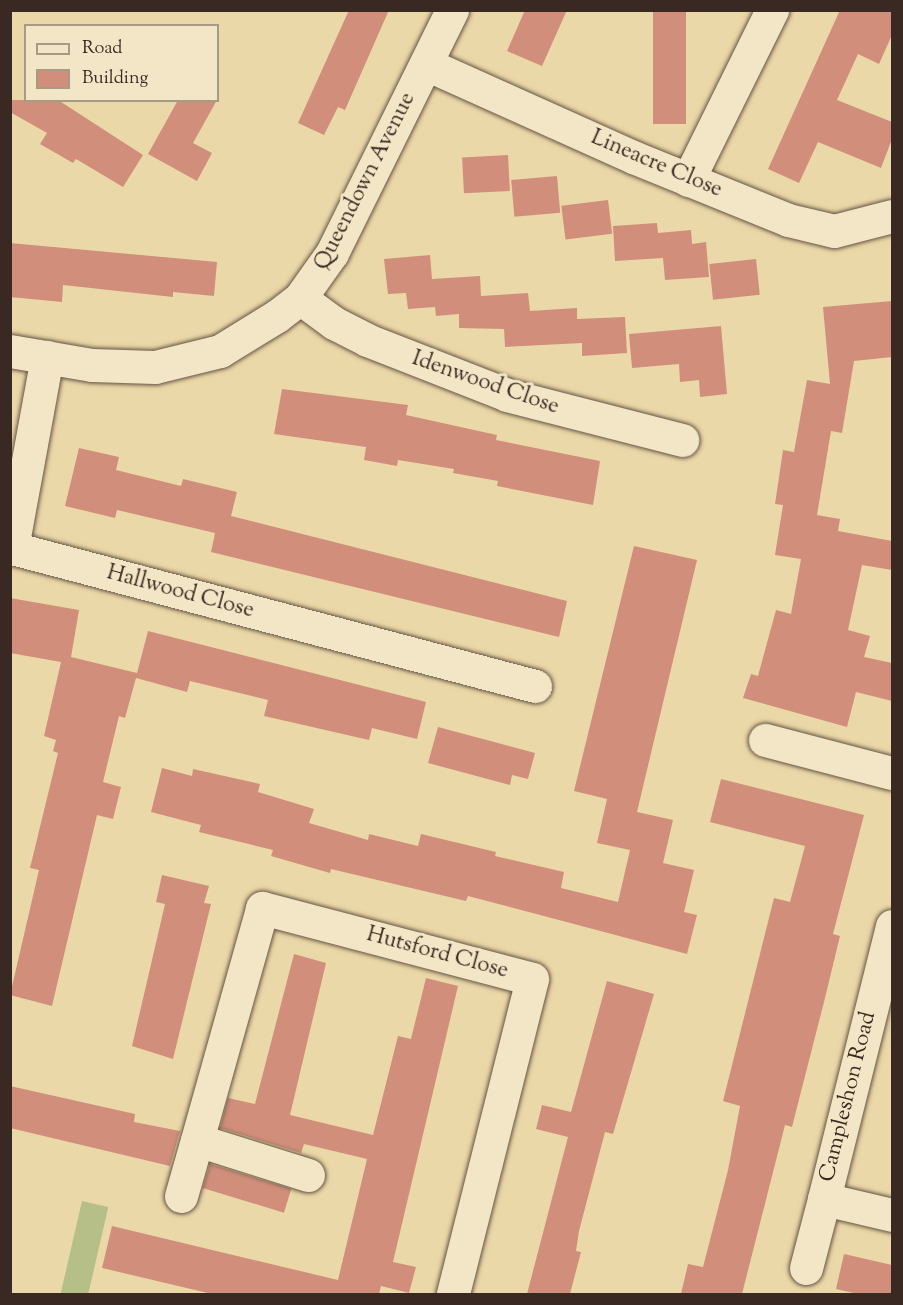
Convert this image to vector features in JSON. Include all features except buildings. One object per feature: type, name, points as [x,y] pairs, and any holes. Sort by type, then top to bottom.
[{"type":"street","name":"Queendown Avenue","points":[[10,351],[127,368],[182,362],[220,351],[300,298],[340,237],[452,10]]},
{"type":"street","points":[[688,180],[772,10]]},
{"type":"street","name":"Lineacre Close","points":[[426,64],[688,180],[816,229],[844,229],[892,216]]},
{"type":"street","name":"Idenwood Close","points":[[300,298],[334,323],[367,340],[507,395],[682,440]]},
{"type":"street","name":"Hallwood Close","points":[[47,357],[12,548],[535,686]]},
{"type":"street","points":[[765,740],[892,773]]},
{"type":"street","name":"Hutsford Close","points":[[181,1196],[262,908],[532,980],[453,1294]]},
{"type":"street","name":"Campleshon Road","points":[[806,1268],[892,926]]},
{"type":"street","points":[[197,1140],[308,1175]]},
{"type":"street","name":"Campleshon Road","points":[[824,1199],[892,1215]]},
{"type":"green space","points":[[82,1201],[108,1207],[88,1294],[61,1294]]}]
